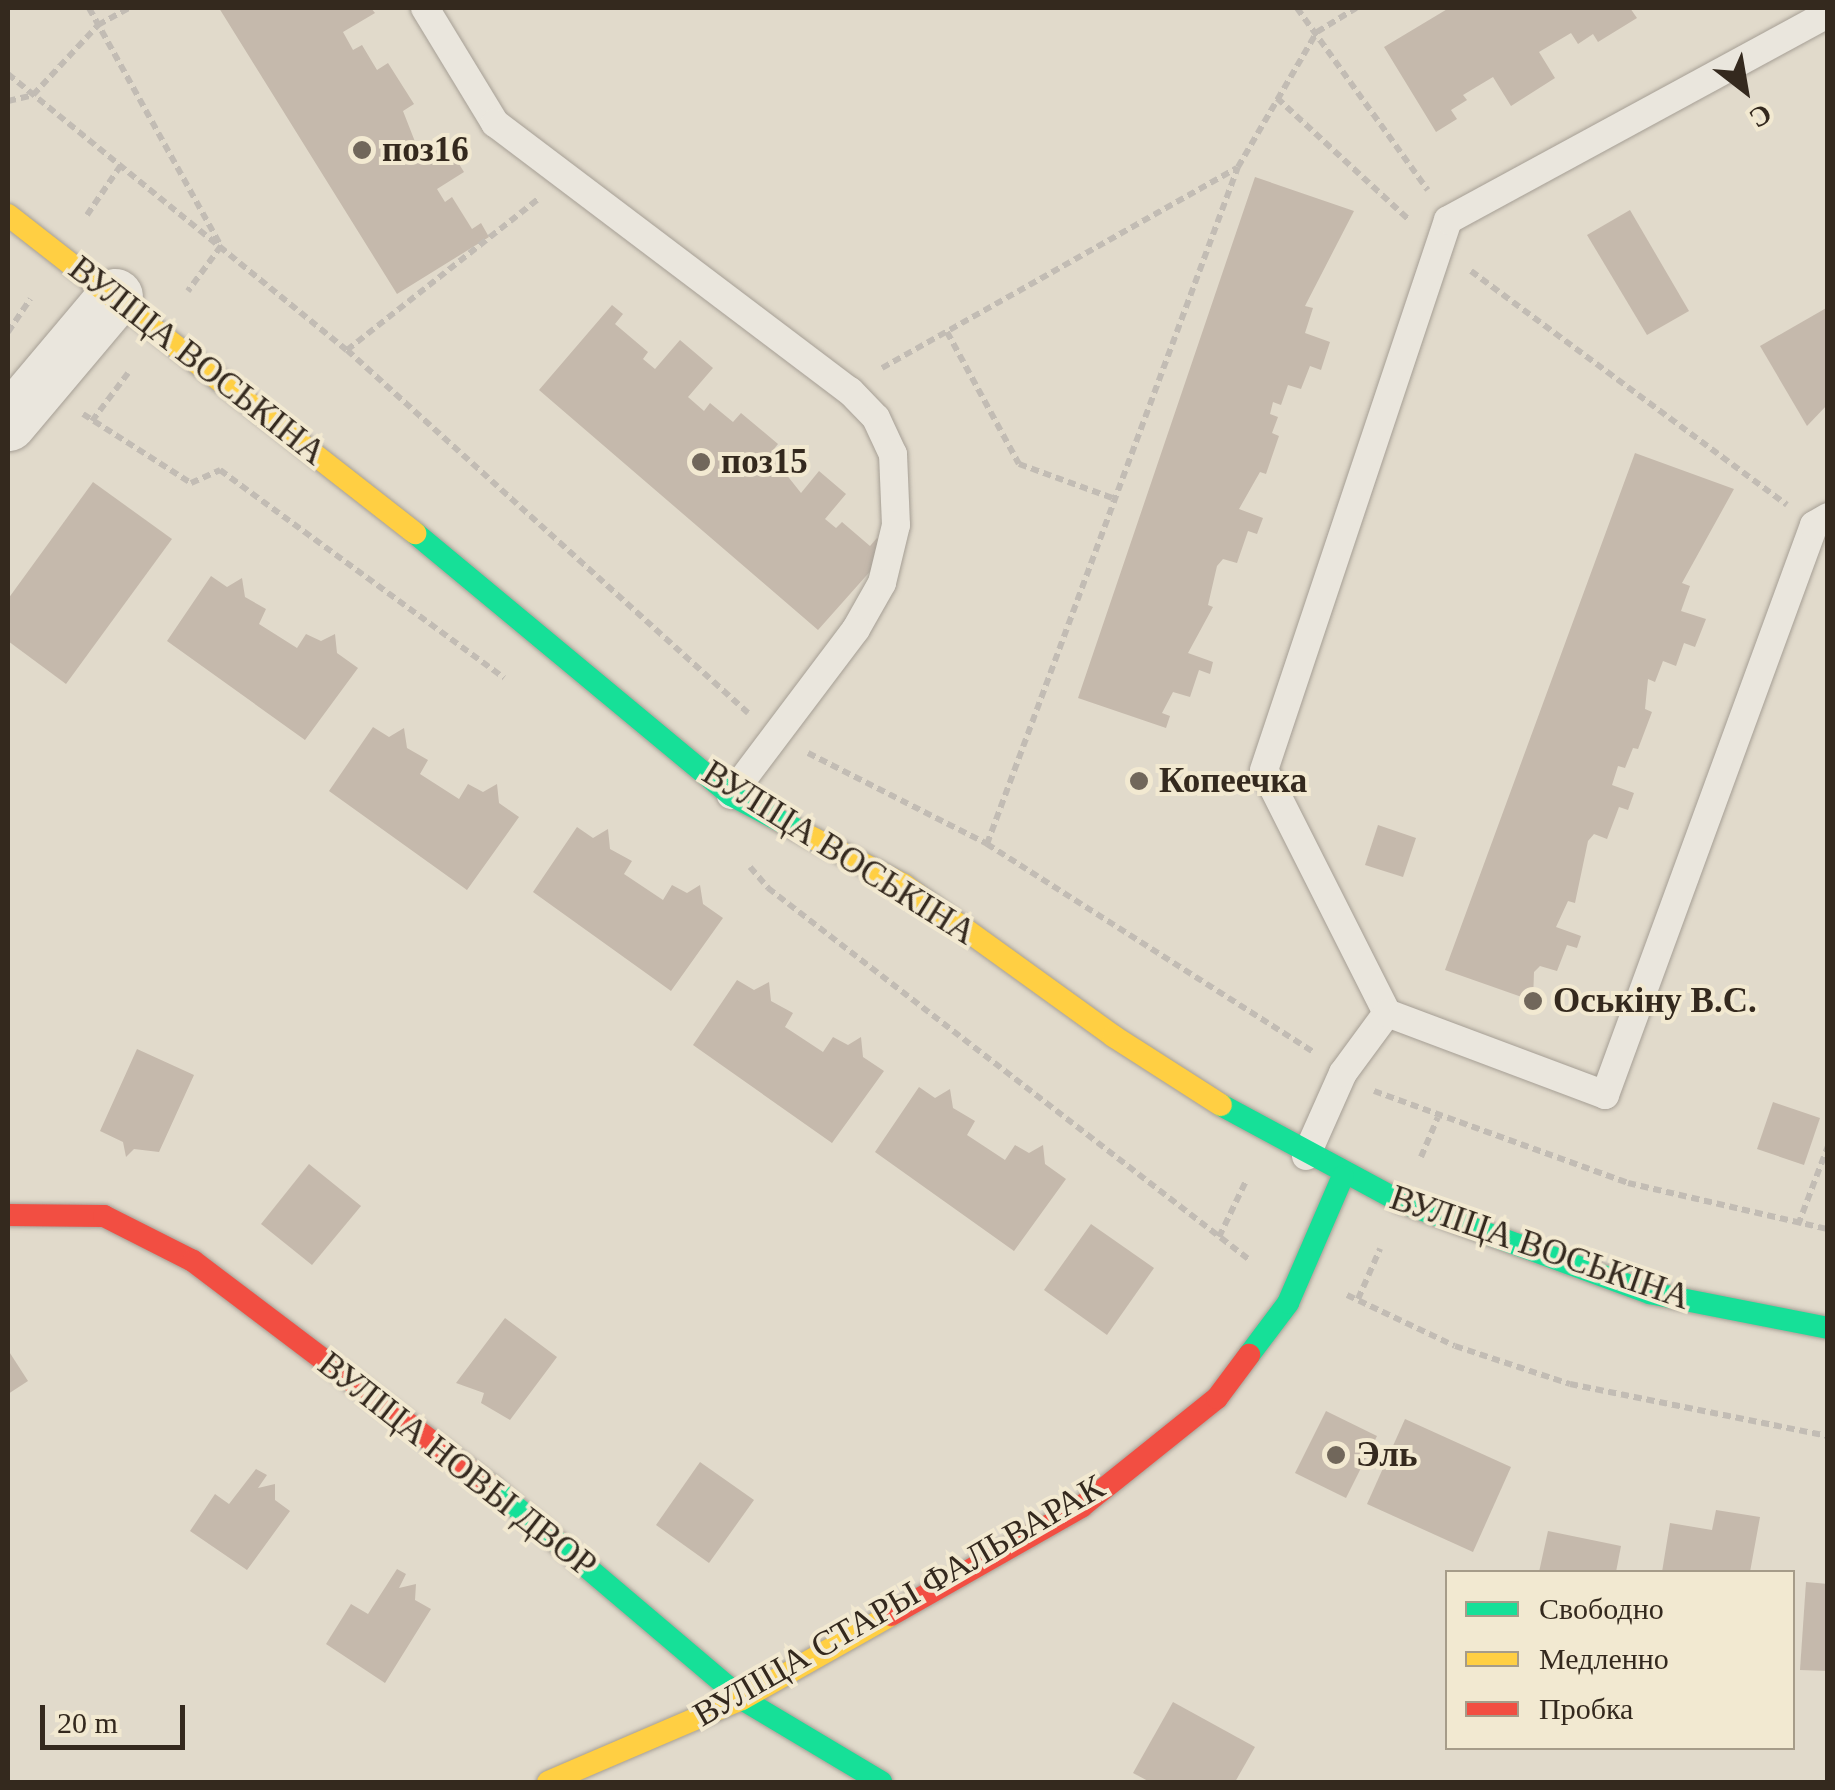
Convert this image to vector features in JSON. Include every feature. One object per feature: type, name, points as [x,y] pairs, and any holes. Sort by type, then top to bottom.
[{"type":"street","name":"ВУЛІЦА ВОСЬКІНА","points":[[8,214],[431,545],[731,795],[904,885],[1113,1036],[1306,1156],[1342,1176],[1650,1293],[1828,1328]]},
{"type":"street","points":[[8,423],[45,384],[115,296]]},
{"type":"street","name":"ВУЛІЦА СТАРЫ ФАЛЬВАРАК","points":[[548,1782],[742,1699],[1081,1506],[1217,1398],[1298,1280],[1342,1176]]},
{"type":"street","name":"ВУЛІЦА НОВЫ ДВОР","points":[[8,1215],[104,1216],[193,1262],[466,1465],[742,1699],[881,1782]]},
{"type":"lane","points":[[425,8],[495,124],[850,391],[876,418],[893,454],[896,526],[882,583],[856,629],[731,795]]},
{"type":"lane","points":[[1821,521],[1605,1095],[1387,1013],[1264,770],[1448,220],[1828,14]]},
{"type":"lane","points":[[1306,1156],[1343,1073],[1387,1013]]},
{"type":"path","points":[[89,8],[221,246]]},
{"type":"path","points":[[8,101],[33,94],[98,25],[130,8]]},
{"type":"path","points":[[1297,8],[1448,220]]},
{"type":"path","points":[[987,844],[1238,167],[1317,32],[1356,8]]},
{"type":"path","points":[[8,74],[123,162],[347,350],[773,736],[987,844],[1343,1073],[1438,1117],[1628,1183],[1798,1226],[1828,1229]]},
{"type":"path","points":[[1277,98],[1438,247],[1821,521]]},
{"type":"path","points":[[79,226],[123,162]]},
{"type":"path","points":[[850,391],[1238,167]]},
{"type":"path","points":[[347,350],[566,177]]},
{"type":"path","points":[[178,306],[221,246]]},
{"type":"path","points":[[8,332],[34,294]]},
{"type":"path","points":[[947,332],[1019,464],[1115,499]]},
{"type":"path","points":[[92,421],[138,360]]},
{"type":"path","points":[[45,384],[92,421],[191,484],[220,470],[506,680]]},
{"type":"path","points":[[745,861],[768,888],[1258,1266],[1358,1299],[1456,1346],[1570,1384],[1828,1436]]},
{"type":"path","points":[[1414,1172],[1438,1117]]},
{"type":"path","points":[[1798,1226],[1828,1146]]},
{"type":"path","points":[[1218,1237],[1254,1166]]},
{"type":"path","points":[[1358,1299],[1389,1229]]},
{"type":"building","name":"поз16","points":[[219,8],[371,8],[375,13],[343,32],[353,50],[362,45],[377,70],[388,63],[414,104],[403,111],[421,157],[446,143],[464,172],[437,189],[445,202],[452,197],[472,229],[481,223],[489,237],[397,294]]},
{"type":"building","points":[[1449,8],[1630,8],[1637,18],[1598,42],[1593,34],[1578,44],[1571,33],[1539,52],[1555,78],[1511,106],[1493,77],[1463,95],[1467,100],[1451,110],[1457,119],[1436,132],[1384,47]]},
{"type":"building","points":[[1255,177],[1354,211],[1305,306],[1313,308],[1305,333],[1330,342],[1321,370],[1310,366],[1301,389],[1288,385],[1281,405],[1273,402],[1270,414],[1278,417],[1272,433],[1279,436],[1266,474],[1260,472],[1239,509],[1263,518],[1257,534],[1248,531],[1237,563],[1223,559],[1217,566],[1208,605],[1213,607],[1188,653],[1213,662],[1210,674],[1199,670],[1190,697],[1173,692],[1162,713],[1170,716],[1166,728],[1078,698]]},
{"type":"building","points":[[1630,210],[1689,311],[1647,335],[1587,235]]},
{"type":"building","name":"поз15","points":[[612,305],[623,314],[615,324],[648,352],[643,359],[655,369],[680,340],[713,368],[688,397],[704,411],[710,403],[733,422],[741,413],[778,444],[770,454],[801,493],[819,471],[846,494],[825,519],[836,528],[842,522],[870,546],[877,538],[890,549],[818,630],[539,390]]},
{"type":"building","points":[[1828,307],[1828,404],[1807,426],[1760,346]]},
{"type":"building","points":[[1635,453],[1734,489],[1682,583],[1690,586],[1681,611],[1706,619],[1695,647],[1684,643],[1676,666],[1663,661],[1655,682],[1648,679],[1645,709],[1652,712],[1638,749],[1633,748],[1625,768],[1618,766],[1612,785],[1634,793],[1628,810],[1619,807],[1607,839],[1594,834],[1588,841],[1575,903],[1568,901],[1556,927],[1581,936],[1577,948],[1567,945],[1557,971],[1540,966],[1534,972],[1533,1001],[1445,970]]},
{"type":"building","points":[[93,482],[172,539],[66,684],[8,641],[8,599]]},
{"type":"building","points":[[211,576],[227,587],[242,578],[245,597],[266,609],[259,624],[297,648],[306,634],[321,641],[335,634],[337,653],[358,668],[305,740],[167,641]]},
{"type":"building","points":[[373,727],[389,737],[404,728],[407,748],[428,760],[420,774],[459,799],[468,784],[483,792],[497,784],[499,803],[519,817],[467,890],[329,791]]},
{"type":"building","points":[[1378,825],[1416,838],[1403,877],[1365,865]]},
{"type":"building","points":[[577,827],[593,838],[608,829],[610,849],[632,861],[624,874],[663,900],[672,885],[687,893],[700,885],[703,904],[723,918],[671,991],[533,892]]},
{"type":"building","points":[[737,980],[754,990],[769,982],[771,1001],[793,1013],[785,1027],[823,1052],[833,1037],[848,1045],[861,1037],[863,1057],[884,1071],[832,1143],[693,1045]]},
{"type":"building","points":[[137,1049],[194,1075],[159,1152],[134,1149],[126,1157],[123,1142],[100,1131]]},
{"type":"building","points":[[919,1087],[935,1098],[950,1089],[953,1108],[975,1121],[967,1135],[1005,1160],[1015,1145],[1029,1153],[1043,1145],[1045,1164],[1066,1179],[1014,1251],[875,1152]]},
{"type":"building","points":[[1773,1102],[1820,1118],[1804,1165],[1757,1149]]},
{"type":"building","points":[[309,1164],[361,1206],[312,1265],[261,1224]]},
{"type":"building","points":[[1091,1224],[1154,1268],[1107,1335],[1044,1290]]},
{"type":"building","points":[[505,1318],[557,1357],[510,1420],[481,1403],[484,1393],[456,1383]]},
{"type":"building","points":[[8,1350],[28,1381],[8,1394]]},
{"type":"building","name":"Эль","points":[[1326,1411],[1377,1436],[1346,1498],[1295,1473]]},
{"type":"building","points":[[1405,1419],[1511,1467],[1473,1552],[1367,1504]]},
{"type":"building","points":[[700,1462],[754,1500],[709,1563],[656,1525]]},
{"type":"building","points":[[256,1469],[267,1475],[258,1488],[275,1484],[275,1500],[290,1511],[247,1570],[190,1531],[215,1494],[229,1504]]},
{"type":"building","points":[[1716,1510],[1760,1517],[1750,1570],[1662,1570],[1670,1523],[1712,1530]]},
{"type":"building","points":[[1548,1531],[1621,1546],[1616,1570],[1539,1570]]},
{"type":"building","points":[[397,1569],[406,1574],[399,1588],[416,1584],[415,1600],[431,1609],[385,1683],[326,1644],[351,1604],[368,1614]]},
{"type":"building","points":[[1806,1582],[1828,1584],[1828,1671],[1800,1670]]},
{"type":"building","points":[[1173,1702],[1255,1747],[1235,1782],[1150,1782],[1133,1773]]},
{"type":"traffic: fast","points":[[415,533],[731,795],[807,835]]},
{"type":"traffic: fast","points":[[1221,1105],[1401,1202],[1650,1293],[1828,1328]]},
{"type":"traffic: fast","points":[[1249,1355],[1288,1303],[1343,1176]]},
{"type":"traffic: fast","points":[[491,1486],[742,1699],[881,1782]]},
{"type":"traffic: slow","points":[[8,215],[415,533]]},
{"type":"traffic: slow","points":[[807,835],[904,885],[1113,1036],[1221,1105]]},
{"type":"traffic: slow","points":[[548,1782],[742,1699],[891,1615]]},
{"type":"traffic: jam","points":[[8,1215],[104,1216],[193,1261],[491,1486]]},
{"type":"traffic: jam","points":[[891,1615],[1081,1507],[1217,1398],[1249,1355]]},
{"type":"place","name":"поз16","points":[[362,150]]},
{"type":"place","name":"поз15","points":[[701,462]]},
{"type":"place","name":"Копеечка","points":[[1139,781]]},
{"type":"place","name":"Оськіну В.С.","points":[[1533,1001]]},
{"type":"place","name":"Эль","points":[[1336,1455]]}]
